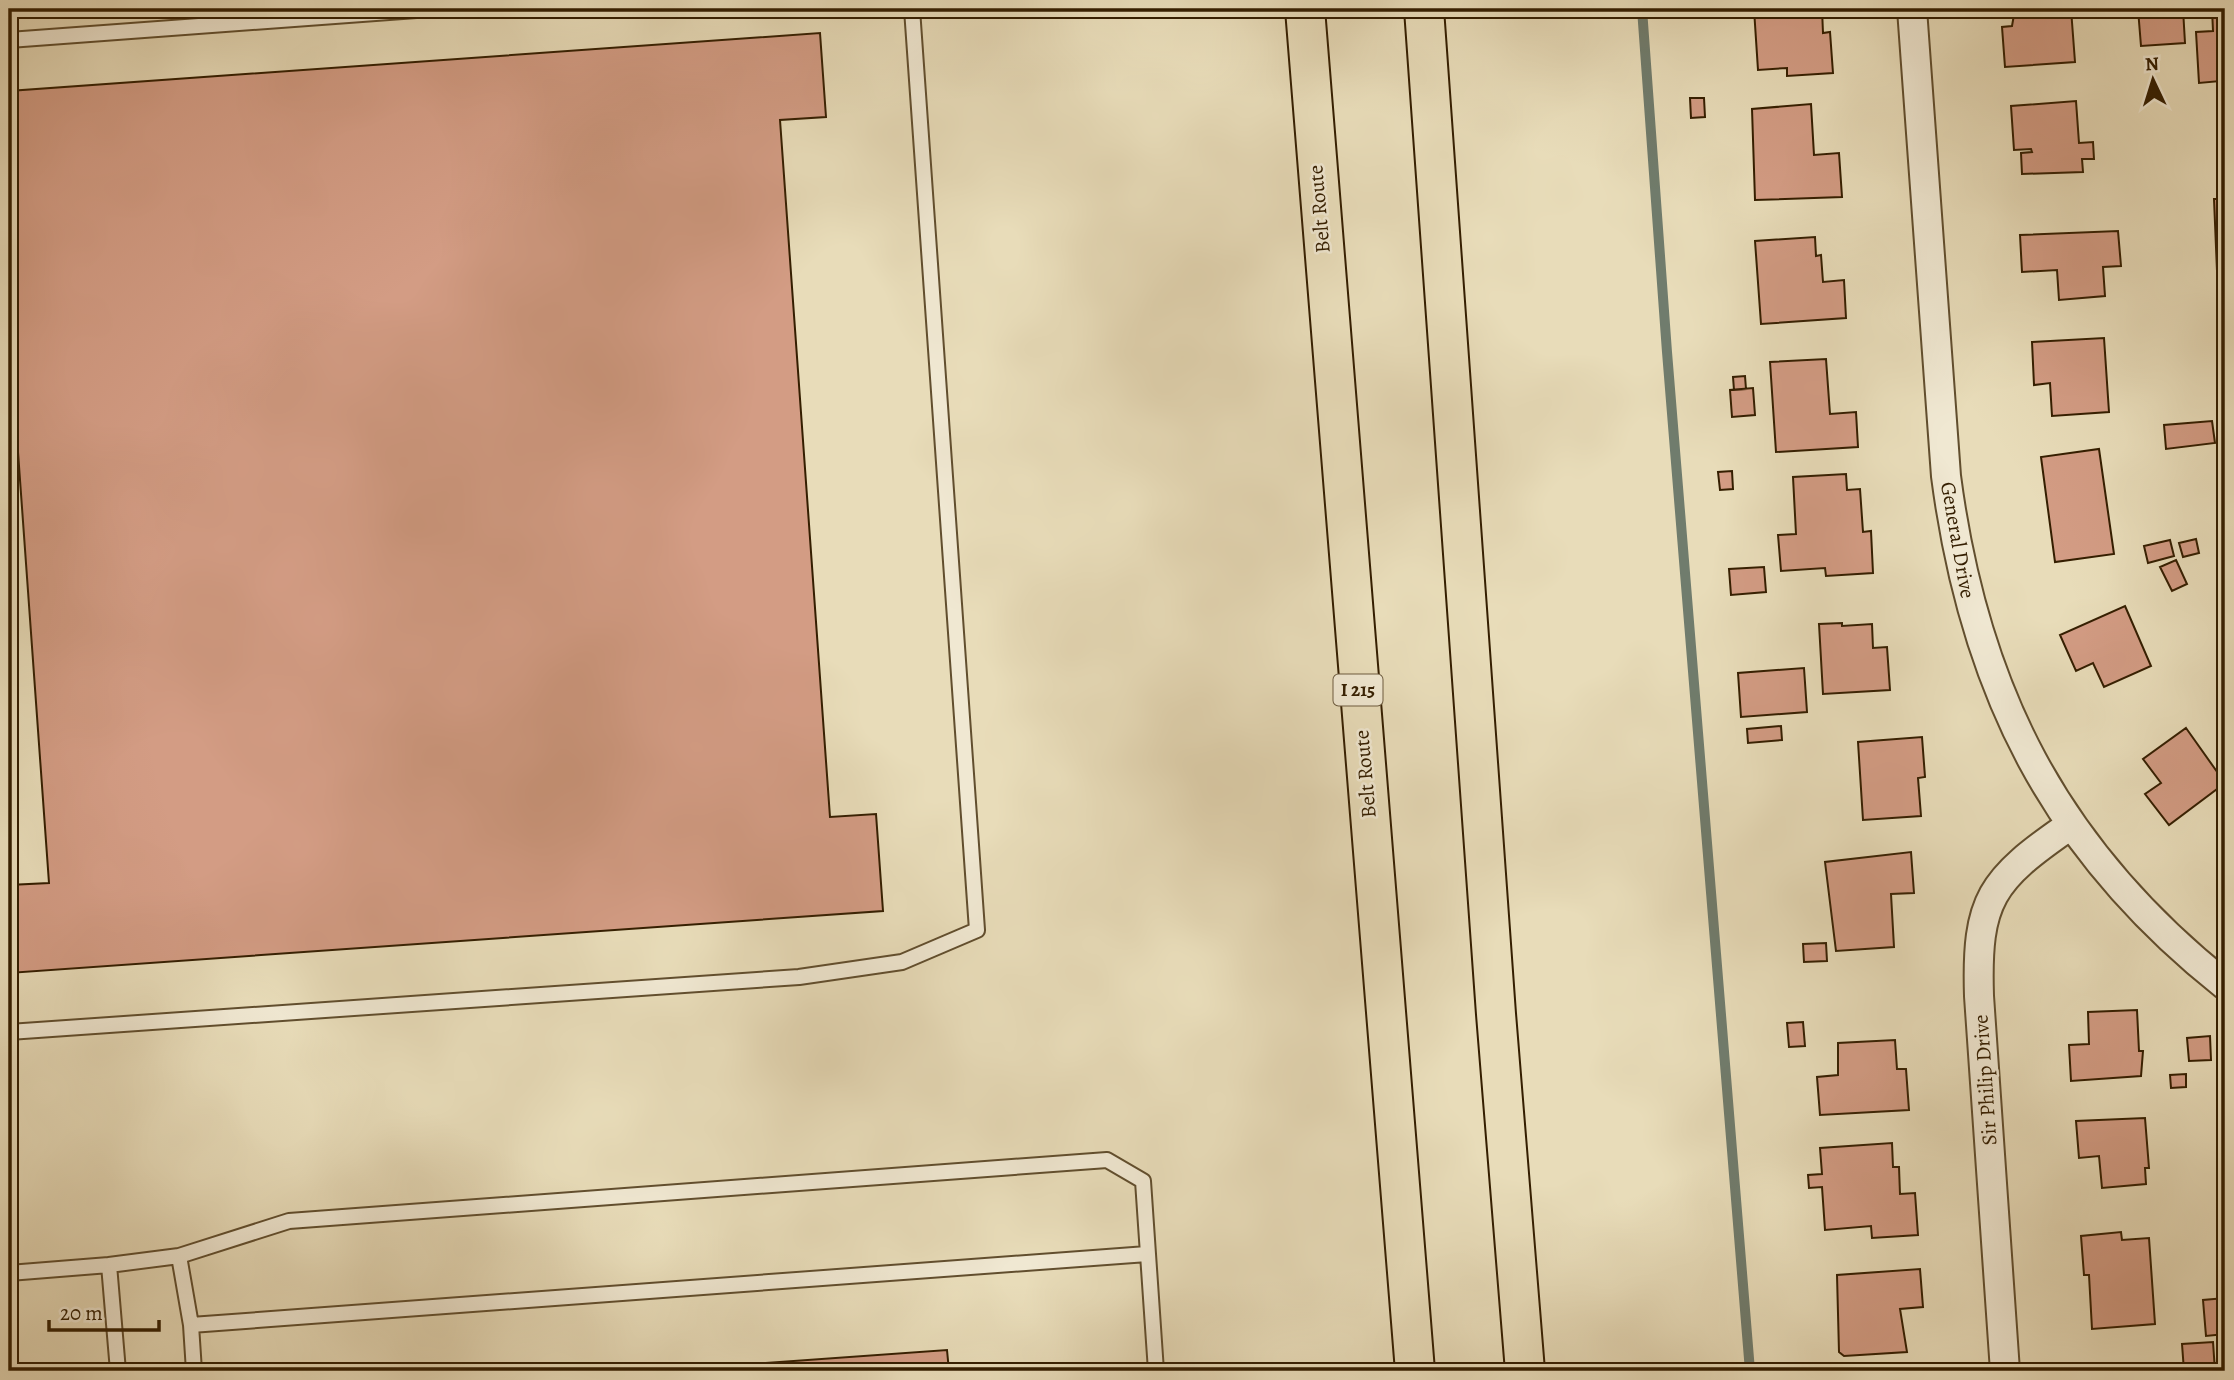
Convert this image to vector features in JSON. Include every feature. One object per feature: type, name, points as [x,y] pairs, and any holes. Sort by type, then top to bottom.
[{"type":"highway","name":"Belt Route","points":[[1305,9],[1415,1371]]},
{"type":"highway","points":[[1424,9],[1494,1000],[1525,1371]]},
{"type":"street","name":"General Drive","points":[[1912,9],[1943,436],[1953,533],[1967,594],[2009,713],[2069,826],[2149,918],[2225,985]]},
{"type":"street","name":"Sir Philip Drive","points":[[2005,1371],[1979,996],[1980,936],[1986,909],[1998,885],[2014,865],[2069,826]]},
{"type":"lane","points":[[9,40],[430,9]]},
{"type":"lane","points":[[9,1032],[799,977],[902,962],[977,930],[912,9]]},
{"type":"lane","points":[[9,1273],[179,1256],[289,1220],[1107,1160],[1143,1181],[1156,1371]]},
{"type":"lane","points":[[191,1325],[1147,1254]]},
{"type":"lane","points":[[179,1256],[191,1325],[194,1371]]},
{"type":"lane","points":[[109,1265],[118,1371]]},
{"type":"building","points":[[1754,9],[1822,9],[1823,33],[1830,32],[1833,73],[1787,76],[1787,68],[1758,70]]},
{"type":"building","points":[[2015,9],[2071,9],[2075,62],[2005,67],[2002,27],[2012,26]]},
{"type":"building","points":[[2138,9],[2183,9],[2185,43],[2141,46]]},
{"type":"building","points":[[2212,9],[2225,9],[2225,123],[2220,81],[2199,83],[2196,32],[2213,31]]},
{"type":"building","points":[[820,33],[826,117],[780,120],[830,817],[876,814],[883,911],[9,973],[9,885],[49,883],[9,327],[9,91]]},
{"type":"building","points":[[1690,98],[1704,98],[1705,117],[1691,118]]},
{"type":"building","points":[[2076,101],[2079,143],[2093,142],[2094,159],[2082,159],[2083,172],[2022,174],[2021,153],[2032,152],[2031,149],[2014,150],[2011,106]]},
{"type":"building","points":[[1811,104],[1814,155],[1839,153],[1842,197],[1755,200],[1752,109]]},
{"type":"building","points":[[2214,199],[2225,199],[2225,271],[2217,271]]},
{"type":"building","points":[[2118,231],[2121,266],[2103,267],[2105,296],[2059,300],[2057,270],[2022,272],[2020,235]]},
{"type":"building","points":[[1815,237],[1816,256],[1821,255],[1823,282],[1844,280],[1846,318],[1761,324],[1755,241]]},
{"type":"building","points":[[2220,330],[2225,330],[2225,407],[2224,407]]},
{"type":"building","points":[[2104,338],[2109,412],[2052,416],[2050,383],[2034,385],[2032,342]]},
{"type":"building","points":[[1826,359],[1830,414],[1856,412],[1858,447],[1776,452],[1770,362]]},
{"type":"building","points":[[1745,376],[1746,389],[1734,390],[1733,377]]},
{"type":"building","points":[[1753,388],[1755,415],[1732,417],[1730,390]]},
{"type":"building","points":[[2212,421],[2215,443],[2166,449],[2164,425]]},
{"type":"building","points":[[2099,449],[2114,554],[2055,562],[2041,457]]},
{"type":"building","points":[[1732,471],[1733,489],[1720,490],[1718,472]]},
{"type":"building","points":[[1846,474],[1847,490],[1860,489],[1863,532],[1871,531],[1873,573],[1826,576],[1825,568],[1781,571],[1778,535],[1796,534],[1793,477]]},
{"type":"building","points":[[2196,539],[2199,553],[2183,557],[2179,543]]},
{"type":"building","points":[[2170,540],[2174,556],[2148,563],[2144,546]]},
{"type":"building","points":[[2176,560],[2187,584],[2172,591],[2160,567]]},
{"type":"building","points":[[1764,567],[1766,592],[1731,595],[1729,569]]},
{"type":"building","points":[[2125,606],[2151,666],[2104,687],[2093,663],[2076,671],[2060,635]]},
{"type":"building","points":[[1842,623],[1842,626],[1872,624],[1873,648],[1887,647],[1890,690],[1823,694],[1819,624]]},
{"type":"building","points":[[1804,668],[1807,712],[1741,717],[1738,673]]},
{"type":"building","points":[[1781,726],[1782,740],[1748,743],[1747,729]]},
{"type":"building","points":[[2186,728],[2225,783],[2169,825],[2145,794],[2161,783],[2143,759]]},
{"type":"building","points":[[1922,737],[1925,777],[1918,778],[1921,816],[1863,820],[1858,742]]},
{"type":"building","points":[[1911,852],[1914,893],[1891,894],[1894,947],[1836,951],[1825,862]]},
{"type":"building","points":[[1826,943],[1827,961],[1804,962],[1803,944]]},
{"type":"building","points":[[2137,1010],[2139,1051],[2143,1051],[2141,1076],[2071,1081],[2069,1045],[2089,1044],[2088,1012]]},
{"type":"building","points":[[1803,1022],[1805,1046],[1789,1047],[1787,1023]]},
{"type":"building","points":[[2210,1036],[2211,1060],[2189,1061],[2187,1038]]},
{"type":"building","points":[[1895,1040],[1897,1069],[1906,1069],[1909,1110],[1820,1115],[1817,1077],[1838,1075],[1838,1043]]},
{"type":"building","points":[[2186,1074],[2186,1087],[2171,1088],[2170,1075]]},
{"type":"building","points":[[2145,1118],[2149,1168],[2145,1168],[2146,1184],[2102,1188],[2099,1156],[2079,1158],[2076,1121]]},
{"type":"building","points":[[1892,1143],[1893,1167],[1899,1167],[1900,1194],[1915,1193],[1918,1235],[1872,1238],[1871,1226],[1825,1230],[1822,1187],[1809,1188],[1808,1175],[1822,1174],[1820,1148]]},
{"type":"building","points":[[2121,1232],[2122,1240],[2149,1238],[2155,1324],[2092,1329],[2089,1275],[2084,1275],[2081,1236]]},
{"type":"building","points":[[1920,1269],[1923,1307],[1900,1309],[1907,1352],[1844,1356],[1839,1352],[1837,1275]]},
{"type":"building","points":[[2225,1298],[2225,1334],[2206,1336],[2203,1300]]},
{"type":"building","points":[[2213,1342],[2215,1371],[2184,1371],[2182,1344]]},
{"type":"building","points":[[947,1350],[949,1371],[653,1371]]},
{"type":"waterway","points":[[1642,9],[1667,352],[1750,1371]]}]
